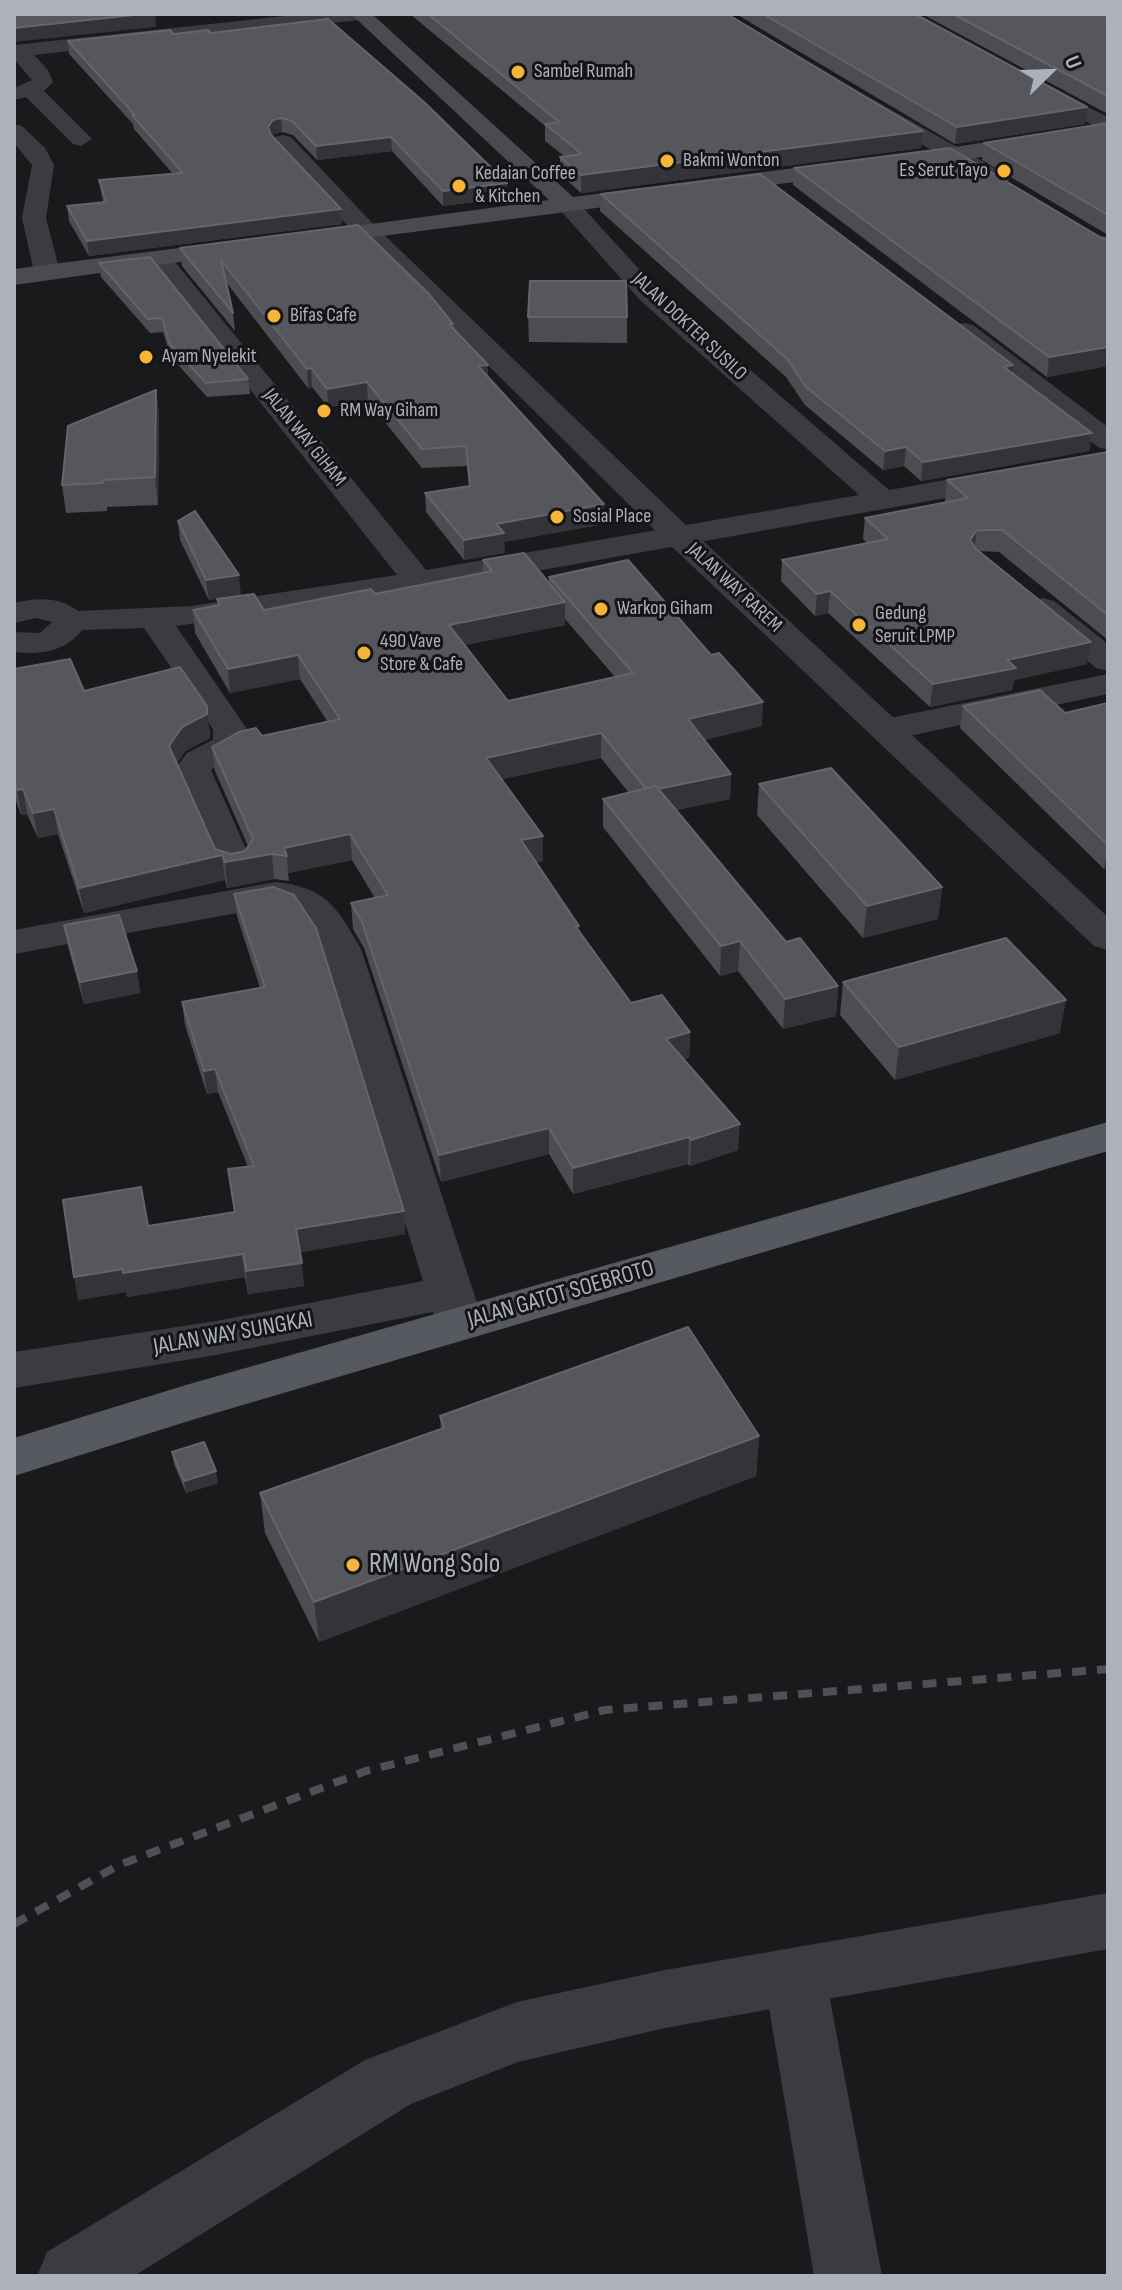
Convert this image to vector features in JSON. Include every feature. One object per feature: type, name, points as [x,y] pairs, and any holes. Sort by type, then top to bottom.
[{"type":"main road","name":"JALAN DOKTER SUSILO","points":[[360,14],[568,205]]},
{"type":"main road","points":[[14,277],[955,154],[1108,128]]},
{"type":"main road","name":"JALAN GATOT SOEBROTO","points":[[14,1457],[456,1308],[1108,1136]]},
{"type":"street","points":[[16,51],[360,14]]},
{"type":"street","points":[[16,51],[41,74],[43,82],[23,92],[81,139]]},
{"type":"street","points":[[1011,74],[1108,128]]},
{"type":"street","points":[[849,92],[1019,193]]},
{"type":"street","points":[[14,131],[37,153],[43,165],[34,218],[47,272]]},
{"type":"street","name":"JALAN WAY RAREM","points":[[283,142],[367,232],[677,534],[1108,938]]},
{"type":"street","points":[[765,179],[790,198]]},
{"type":"street","name":"JALAN DOKTER SUSILO","points":[[568,205],[650,296],[884,501]]},
{"type":"street","name":"JALAN WAY GIHAM","points":[[158,257],[419,582]]},
{"type":"street","points":[[943,315],[1108,441]]},
{"type":"street","points":[[69,621],[154,618],[256,608],[1108,460]]},
{"type":"street","points":[[1022,591],[1108,661]]},
{"type":"street","points":[[14,613],[47,609],[65,615],[69,621]]},
{"type":"street","points":[[154,618],[230,729],[231,745],[200,761],[193,769],[234,865]]},
{"type":"street","points":[[14,642],[31,643],[55,638],[64,633],[69,621]]},
{"type":"street","points":[[885,730],[1108,684]]},
{"type":"street","points":[[14,942],[275,894],[300,897],[315,906],[341,949],[456,1308]]},
{"type":"street","name":"JALAN WAY SUNGKAI","points":[[15,1361],[456,1308]]},
{"type":"street","points":[[71,2276],[388,2082],[517,2032],[665,1999],[1108,1921]]},
{"type":"street","points":[[795,1978],[848,2276]]},
{"type":"building","points":[[14,14],[143,14],[14,28]]},
{"type":"building","points":[[428,14],[727,14],[923,131],[581,175],[560,157],[582,154],[545,124],[559,122]]},
{"type":"building","points":[[763,14],[915,14],[1087,107],[957,127]]},
{"type":"building","points":[[953,14],[1108,16],[1108,96]]},
{"type":"building","points":[[328,19],[424,102],[507,183],[443,191],[391,137],[316,146],[292,121],[281,118],[273,120],[268,127],[271,135],[341,209],[87,241],[67,206],[106,202],[99,180],[183,173],[68,41],[170,30],[174,34],[208,30],[211,33]]},
{"type":"building","points":[[1108,123],[1108,215],[984,143]]},
{"type":"building","points":[[950,148],[1108,239],[1108,347],[1049,357],[794,168]]},
{"type":"building","points":[[760,174],[1013,365],[1004,367],[1092,433],[923,462],[906,447],[885,451],[806,387],[787,359],[601,194]]},
{"type":"building","points":[[358,225],[430,295],[453,324],[449,324],[488,365],[478,366],[604,504],[496,524],[504,533],[464,540],[425,493],[470,486],[466,446],[422,449],[367,382],[327,389],[311,368],[307,369],[221,260],[233,313],[180,248]]},
{"type":"building","points":[[150,257],[248,379],[206,383],[169,343],[162,318],[148,319],[99,263]]},
{"type":"building","points":[[530,281],[626,281],[627,317],[528,317]]},
{"type":"building","points":[[156,390],[155,477],[62,485],[68,426]]},
{"type":"building","points":[[1108,452],[1108,615],[1002,530],[977,530],[970,540],[976,549],[1091,642],[1007,660],[1016,668],[933,684],[830,591],[817,594],[782,560],[888,539],[865,518],[968,498],[947,480]]},
{"type":"building","points":[[195,511],[239,575],[206,580],[178,521]]},
{"type":"building","points":[[524,553],[565,602],[449,625],[508,701],[633,673],[549,577],[628,560],[711,655],[719,653],[763,702],[688,719],[731,774],[658,789],[656,786],[646,789],[601,733],[486,758],[543,836],[521,840],[579,926],[576,927],[631,1003],[662,995],[690,1032],[666,1039],[740,1124],[691,1140],[689,1137],[573,1168],[549,1128],[439,1155],[362,922],[351,903],[388,895],[350,834],[284,848],[287,856],[272,854],[225,862],[222,855],[79,888],[54,809],[33,813],[23,789],[17,790],[14,783],[14,669],[70,659],[84,691],[180,667],[207,706],[207,714],[182,727],[169,746],[215,849],[231,854],[245,851],[253,839],[212,747],[239,732],[256,728],[262,736],[340,719],[298,655],[228,669],[193,610],[220,605],[217,599],[254,594],[264,610],[371,589],[375,594],[492,571],[483,560]]},
{"type":"building","points":[[1040,690],[1065,713],[1108,703],[1108,845],[963,706]]},
{"type":"building","points":[[831,768],[942,887],[867,906],[759,784]]},
{"type":"building","points":[[656,786],[786,942],[800,938],[838,986],[785,999],[740,941],[721,946],[603,799]]},
{"type":"building","points":[[273,887],[294,895],[316,928],[404,1211],[296,1229],[302,1263],[246,1271],[243,1254],[123,1273],[123,1269],[74,1277],[63,1200],[141,1187],[148,1226],[235,1212],[228,1169],[254,1166],[215,1069],[204,1071],[182,1002],[265,987],[234,894]]},
{"type":"building","points":[[119,915],[137,971],[80,982],[64,925]]},
{"type":"building","points":[[1006,938],[1066,1000],[899,1047],[843,982]]},
{"type":"building","points":[[688,1327],[759,1436],[314,1602],[260,1493],[444,1428],[440,1416]]},
{"type":"building","points":[[204,1442],[216,1471],[184,1481],[172,1452]]},
{"type":"railway","points":[[14,1924],[119,1865],[366,1771],[605,1710],[1108,1669]]},
{"type":"place","name":"Sambel Rumah","points":[[518,72]]},
{"type":"place","name":"Bakmi Wonton","points":[[667,161]]},
{"type":"place","name":"Es Serut Tayo","points":[[1004,171]]},
{"type":"place","name":"Kedaian Coffee & Kitchen","points":[[459,186]]},
{"type":"place","name":"Bifas Cafe","points":[[274,316]]},
{"type":"place","name":"Ayam Nyelekit","points":[[146,357]]},
{"type":"place","name":"RM Way Giham","points":[[324,411]]},
{"type":"place","name":"Sosial Place","points":[[557,517]]},
{"type":"place","name":"Warkop Giham","points":[[601,609]]},
{"type":"place","name":"Gedung Seruit LPMP","points":[[859,625]]},
{"type":"place","name":"490 Vave Store & Cafe","points":[[364,653]]},
{"type":"place","name":"RM Wong Solo","points":[[353,1565]]}]
